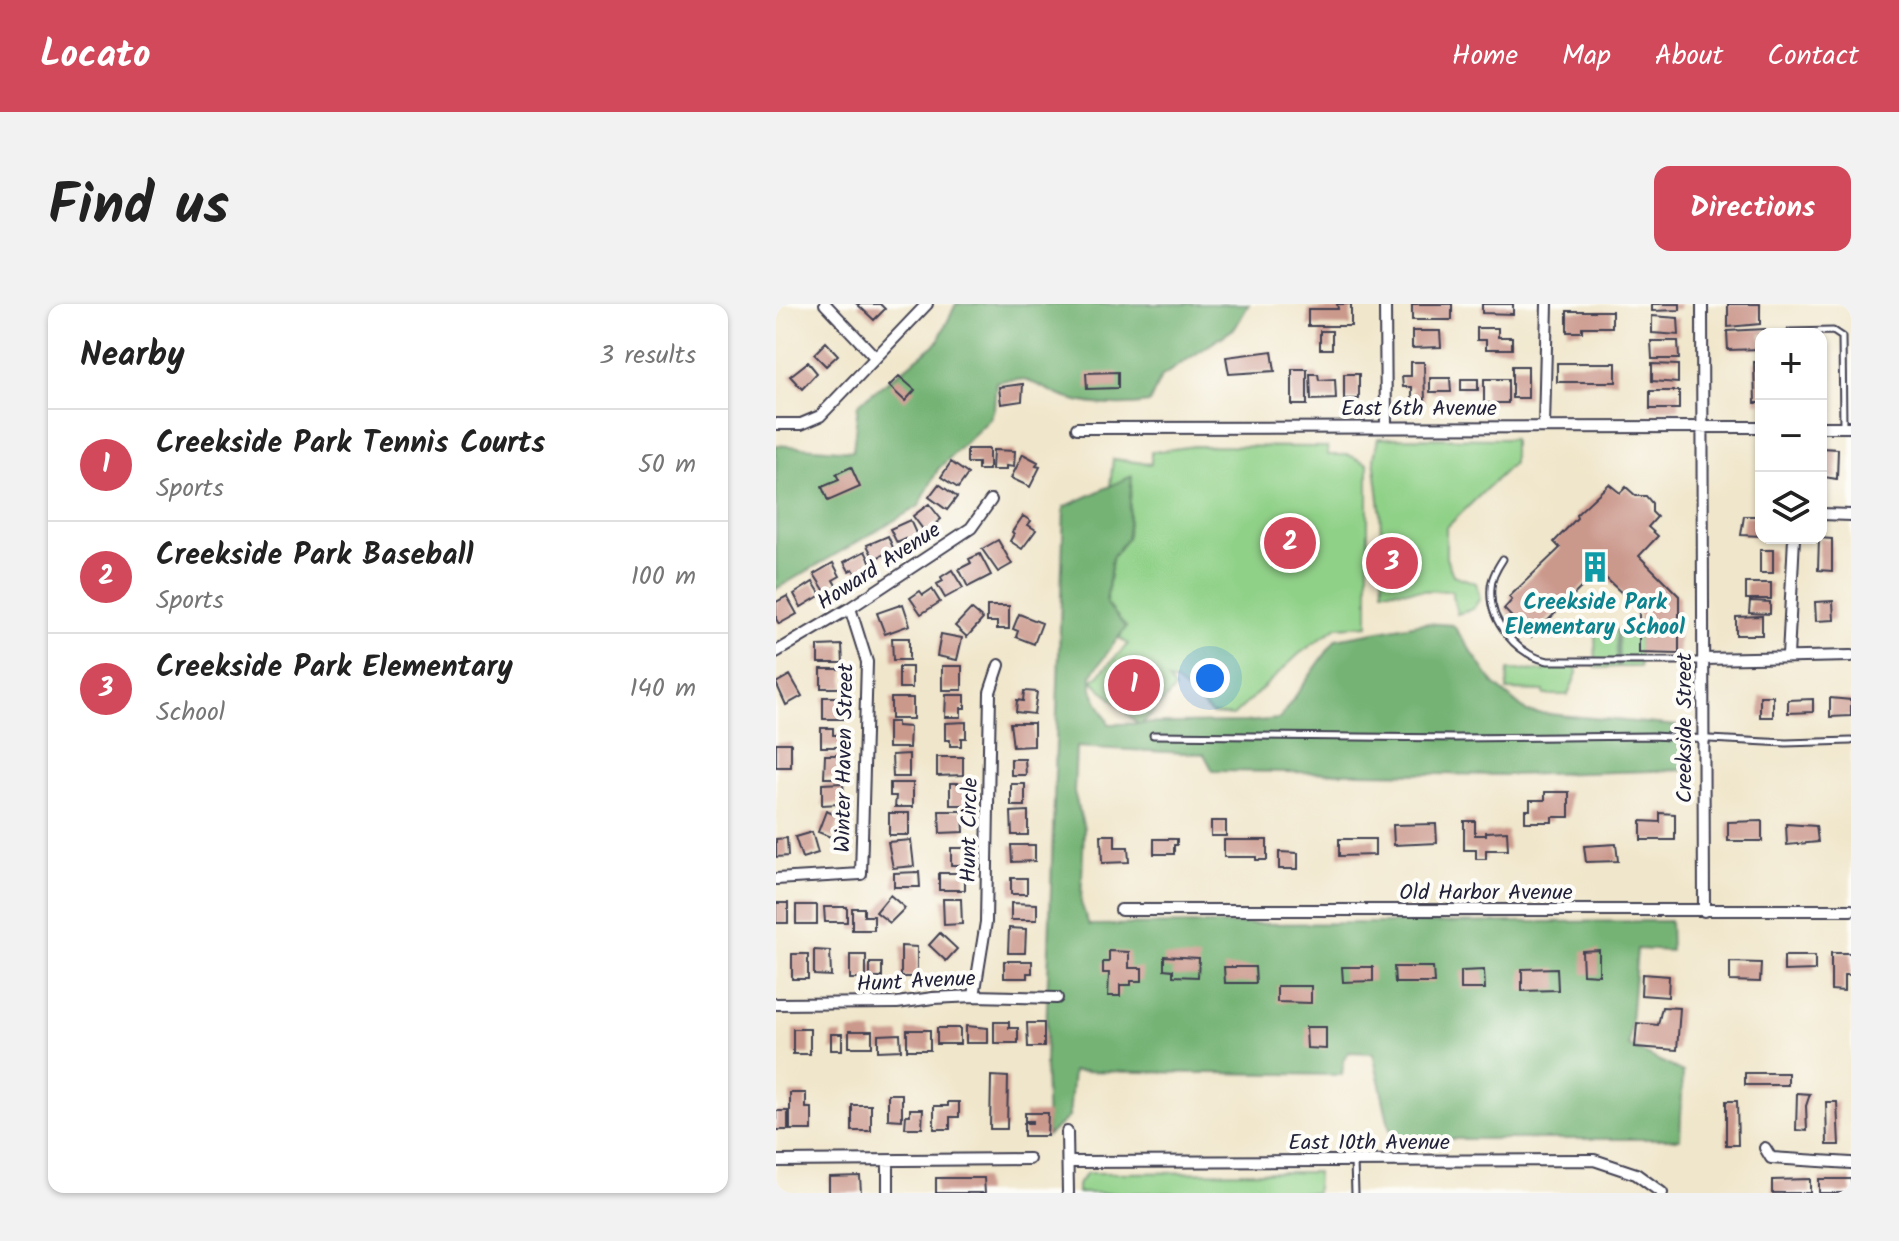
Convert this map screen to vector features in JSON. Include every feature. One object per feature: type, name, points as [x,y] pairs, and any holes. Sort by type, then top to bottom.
[{"type":"street","points":[[825,304],[875,357]]},
{"type":"street","points":[[776,424],[801,424],[820,416],[927,304]]},
{"type":"street","points":[[1385,304],[1386,427]]},
{"type":"street","points":[[1544,427],[1547,304]]},
{"type":"street","name":"Creekside Street","points":[[1702,304],[1704,911]]},
{"type":"street","name":"East 6th Avenue","points":[[1077,428],[1755,427]]},
{"type":"street","name":"Howard Avenue","points":[[776,652],[850,608],[971,528],[991,500]]},
{"type":"street","points":[[1827,514],[1851,515]]},
{"type":"street","points":[[1788,656],[1794,544]]},
{"type":"street","name":"Winter Haven Street","points":[[776,879],[861,874],[867,662],[850,608]]},
{"type":"street","points":[[1703,660],[1851,656]]},
{"type":"street","name":"Hunt Circle","points":[[974,996],[986,922],[990,692],[999,665]]},
{"type":"street","name":"Old Harbor Avenue","points":[[1121,910],[1851,910]]},
{"type":"street","name":"Hunt Avenue","points":[[776,1004],[897,1003],[974,996],[1057,998]]},
{"type":"street","points":[[1067,1132],[1068,1193]]},
{"type":"street","points":[[1765,1148],[1771,1158],[1851,1163]]},
{"type":"street","points":[[776,1161],[1029,1159]]},
{"type":"street","name":"East 10th Avenue","points":[[1068,1162],[1594,1160],[1636,1174],[1656,1191]]},
{"type":"street","points":[[888,1161],[888,1193]]},
{"type":"lane","points":[[1827,331],[1842,337],[1847,427]]},
{"type":"lane","points":[[1503,559],[1495,571],[1491,588],[1494,613],[1501,628],[1533,658],[1548,661],[1703,660]]},
{"type":"lane","points":[[1153,735],[1652,736],[1786,743],[1851,741]]},
{"type":"lane","points":[[1354,1161],[1355,1193]]},
{"type":"green space","points":[[956,304],[1249,304],[1235,328],[1161,377],[1149,403],[1093,404],[1061,396],[1023,380],[996,382],[990,419],[938,469],[919,506],[776,589],[776,445],[853,451],[858,404],[937,343]]},
{"type":"green space","points":[[1378,438],[1513,439],[1513,463],[1446,528],[1446,558],[1453,575],[1476,583],[1480,598],[1473,609],[1457,614],[1452,591],[1383,590],[1380,508],[1374,458]]},
{"type":"green space","points":[[1194,446],[1327,447],[1328,455],[1349,455],[1368,464],[1368,625],[1337,627],[1299,654],[1233,716],[1212,714],[1176,682],[1168,680],[1175,689],[1140,726],[1093,681],[1128,644],[1119,638],[1126,627],[1106,604],[1112,558],[1127,538],[1130,502],[1109,497],[1113,459],[1151,464],[1151,452]]},
{"type":"green space","points":[[1132,476],[1127,538],[1112,558],[1106,603],[1126,627],[1092,674],[1092,690],[1109,724],[1279,719],[1336,639],[1424,623],[1453,625],[1494,684],[1527,712],[1678,726],[1688,770],[1508,775],[1213,771],[1204,754],[1076,747],[1074,792],[1084,828],[1081,903],[1089,925],[1670,921],[1671,951],[1637,949],[1629,1046],[1683,1072],[1680,1139],[1392,1139],[1373,1053],[1349,1052],[1344,1058],[1342,1075],[1073,1071],[1069,1117],[1047,1136],[1045,1064],[1064,507]]},
{"type":"green space","points":[[1639,629],[1640,667],[1619,667],[1618,630]]},
{"type":"green space","points":[[1595,630],[1616,630],[1617,667],[1596,668]]},
{"type":"green space","points":[[1576,666],[1577,673],[1568,695],[1507,690],[1508,670],[1545,671],[1545,667]]},
{"type":"green space","points":[[1317,1172],[1316,1193],[1077,1193],[1077,1185],[1087,1173]]},
{"type":"building","points":[[857,304],[880,304],[885,309],[874,320]]},
{"type":"building","points":[[1337,304],[1351,304],[1351,326],[1308,326],[1308,309],[1338,309]]},
{"type":"building","points":[[1412,304],[1452,304],[1452,320],[1412,320]]},
{"type":"building","points":[[1482,304],[1513,304],[1513,314],[1482,313]]},
{"type":"building","points":[[1652,304],[1680,304],[1680,310],[1652,311]]},
{"type":"building","points":[[1728,304],[1760,304],[1760,324],[1728,327]]},
{"type":"building","points":[[1567,311],[1612,311],[1612,327],[1582,327],[1582,332],[1567,332]]},
{"type":"building","points":[[1652,316],[1678,318],[1679,335],[1652,333]]},
{"type":"building","points":[[1477,328],[1498,328],[1498,337],[1512,337],[1512,349],[1486,349],[1486,340],[1477,340]]},
{"type":"building","points":[[1755,330],[1755,349],[1728,350],[1727,331]]},
{"type":"building","points":[[1320,331],[1332,331],[1332,349],[1320,349]]},
{"type":"building","points":[[1412,331],[1440,331],[1441,347],[1412,348]]},
{"type":"building","points":[[1651,341],[1678,341],[1679,359],[1652,359]]},
{"type":"building","points":[[826,342],[838,355],[826,366],[814,354]]},
{"type":"building","points":[[1272,351],[1275,371],[1229,374],[1226,357]]},
{"type":"building","points":[[808,362],[817,373],[802,389],[790,376]]},
{"type":"building","points":[[1411,362],[1424,362],[1425,403],[1412,403],[1412,387],[1403,387],[1402,376],[1411,376]]},
{"type":"building","points":[[1557,363],[1616,363],[1616,382],[1557,382]]},
{"type":"building","points":[[1652,364],[1678,365],[1678,383],[1652,381]]},
{"type":"building","points":[[1512,366],[1528,366],[1528,398],[1512,398]]},
{"type":"building","points":[[1292,369],[1307,369],[1307,405],[1292,405]]},
{"type":"building","points":[[1118,372],[1118,388],[1087,389],[1086,373]]},
{"type":"building","points":[[1310,374],[1318,374],[1319,380],[1335,379],[1336,399],[1311,400]]},
{"type":"building","points":[[1344,374],[1359,374],[1359,399],[1344,399]]},
{"type":"building","points":[[899,376],[915,390],[905,401],[889,386]]},
{"type":"building","points":[[1430,378],[1450,378],[1451,392],[1430,392]]},
{"type":"building","points":[[1461,379],[1478,379],[1478,390],[1461,390]]},
{"type":"building","points":[[1484,379],[1508,379],[1508,403],[1484,403]]},
{"type":"building","points":[[1023,384],[1022,401],[1001,404],[999,387]]},
{"type":"building","points":[[1650,391],[1679,391],[1679,409],[1650,409]]},
{"type":"building","points":[[1827,448],[1838,449],[1837,479],[1827,477]]},
{"type":"building","points":[[967,449],[989,449],[989,470],[978,470],[978,463],[967,463]]},
{"type":"building","points":[[993,450],[1015,451],[1014,467],[992,470]]},
{"type":"building","points":[[1023,454],[1038,462],[1036,466],[1040,467],[1030,487],[1011,478]]},
{"type":"building","points":[[951,462],[968,474],[958,488],[941,477]]},
{"type":"building","points":[[851,467],[860,487],[828,501],[822,487],[839,480],[836,474]]},
{"type":"building","points":[[939,484],[957,497],[947,510],[929,497]]},
{"type":"building","name":"Creekside Park Elementary School","points":[[1609,484],[1620,493],[1626,487],[1636,496],[1646,496],[1652,503],[1652,512],[1657,517],[1648,527],[1658,536],[1639,556],[1679,596],[1679,654],[1639,653],[1639,609],[1598,571],[1531,637],[1504,609],[1512,600],[1509,597],[1560,548],[1554,542],[1577,518],[1576,515]]},
{"type":"building","points":[[929,504],[941,519],[925,532],[913,516]]},
{"type":"building","points":[[1023,516],[1031,521],[1028,525],[1036,530],[1022,549],[1010,541]]},
{"type":"building","points":[[1744,516],[1755,516],[1755,536],[1741,535]]},
{"type":"building","points":[[910,520],[918,538],[897,543],[890,529]]},
{"type":"building","points":[[888,536],[894,550],[874,559],[867,545]]},
{"type":"building","points":[[1827,539],[1832,539],[1832,571],[1818,570],[1819,544],[1827,544]]},
{"type":"building","points":[[998,540],[1012,564],[998,572],[982,549]]},
{"type":"building","points":[[1760,550],[1773,550],[1773,573],[1760,573]]},
{"type":"building","points":[[865,551],[872,565],[856,574],[853,569],[849,571],[844,562]]},
{"type":"building","points":[[980,554],[991,575],[968,587],[959,569]]},
{"type":"building","points":[[833,563],[840,576],[833,580],[837,587],[826,593],[814,574]]},
{"type":"building","points":[[952,570],[963,588],[945,598],[937,584]]},
{"type":"building","points":[[813,582],[821,595],[801,607],[794,594]]},
{"type":"building","points":[[1746,583],[1771,583],[1771,599],[1746,599]]},
{"type":"building","points":[[932,589],[940,602],[921,614],[910,598],[920,591],[923,595]]},
{"type":"building","points":[[787,596],[797,614],[779,624],[776,602]]},
{"type":"building","points":[[1750,601],[1770,602],[1770,614],[1749,613]]},
{"type":"building","points":[[1833,601],[1834,620],[1816,621],[1815,602]]},
{"type":"building","points":[[903,604],[910,625],[885,634],[877,613]]},
{"type":"building","points":[[987,606],[1009,606],[1009,629],[997,629],[997,622],[987,622]]},
{"type":"building","points":[[971,609],[983,619],[967,637],[955,626]]},
{"type":"building","points":[[1019,614],[1042,623],[1034,644],[1016,637],[1018,631],[1013,629]]},
{"type":"building","points":[[1762,616],[1762,635],[1736,635],[1736,617]]},
{"type":"building","points":[[941,634],[962,638],[957,660],[937,656]]},
{"type":"building","points":[[892,638],[909,638],[909,660],[893,660]]},
{"type":"building","points":[[842,645],[843,663],[818,663],[818,646]]},
{"type":"building","points":[[942,666],[962,666],[962,690],[942,690]]},
{"type":"building","points":[[899,667],[912,667],[912,688],[899,688]]},
{"type":"building","points":[[821,669],[844,669],[844,688],[821,688]]},
{"type":"building","points":[[790,675],[802,696],[786,705],[776,683]]},
{"type":"building","points":[[1024,691],[1037,692],[1034,714],[1016,712],[1017,700],[1023,701]]},
{"type":"building","points":[[946,695],[965,695],[961,717],[945,717]]},
{"type":"building","points":[[1760,696],[1773,696],[1773,717],[1760,717]]},
{"type":"building","points":[[823,697],[843,697],[843,719],[823,719]]},
{"type":"building","points":[[891,698],[913,698],[913,719],[891,719]]},
{"type":"building","points":[[1830,698],[1851,700],[1851,716],[1830,717]]},
{"type":"building","points":[[1813,699],[1813,712],[1788,713],[1788,700]]},
{"type":"building","points":[[888,722],[910,727],[909,748],[888,748]]},
{"type":"building","points":[[966,722],[966,738],[961,738],[961,746],[950,746],[950,740],[945,740],[945,723]]},
{"type":"building","points":[[1010,723],[1034,723],[1034,746],[1013,747]]},
{"type":"building","points":[[821,728],[833,728],[833,735],[843,735],[843,747],[821,747]]},
{"type":"building","points":[[776,743],[791,743],[791,767],[776,767]]},
{"type":"building","points":[[909,754],[909,777],[893,777],[892,755]]},
{"type":"building","points":[[825,755],[840,755],[840,778],[824,778]]},
{"type":"building","points":[[937,757],[963,757],[963,775],[937,776]]},
{"type":"building","points":[[1011,759],[1025,759],[1026,775],[1011,775]]},
{"type":"building","points":[[843,783],[844,797],[839,797],[839,804],[822,805],[822,784]]},
{"type":"building","points":[[890,783],[913,783],[913,807],[895,807],[896,796],[890,796]]},
{"type":"building","points":[[950,783],[966,783],[966,805],[950,805]]},
{"type":"building","points":[[1011,784],[1025,784],[1025,806],[1011,806]]},
{"type":"building","points":[[1545,792],[1569,792],[1569,817],[1552,817],[1552,822],[1525,822],[1525,810],[1530,810],[1530,800],[1545,800]]},
{"type":"building","points":[[826,811],[841,817],[833,838],[818,832]]},
{"type":"building","points":[[939,811],[963,811],[964,832],[940,833]]},
{"type":"building","points":[[1028,811],[1028,835],[1012,835],[1011,812]]},
{"type":"building","points":[[889,813],[909,813],[909,835],[889,835]]},
{"type":"building","points":[[1660,813],[1675,814],[1675,840],[1641,840],[1641,821],[1660,822]]},
{"type":"building","points":[[1211,821],[1226,821],[1226,836],[1211,836]]},
{"type":"building","points":[[1464,821],[1475,821],[1475,835],[1507,831],[1508,850],[1486,850],[1486,859],[1476,859],[1476,850],[1464,850]]},
{"type":"building","points":[[1762,821],[1762,841],[1728,841],[1728,822]]},
{"type":"building","points":[[1436,824],[1437,843],[1394,845],[1393,825]]},
{"type":"building","points":[[1786,824],[1816,826],[1818,842],[1787,845]]},
{"type":"building","points":[[812,832],[818,853],[802,858],[795,837]]},
{"type":"building","points":[[1101,835],[1115,835],[1115,847],[1128,847],[1129,862],[1102,863]]},
{"type":"building","points":[[787,838],[788,856],[776,857],[776,839]]},
{"type":"building","points":[[1154,839],[1177,839],[1174,854],[1154,854]]},
{"type":"building","points":[[1339,839],[1375,839],[1375,855],[1339,856]]},
{"type":"building","points":[[911,840],[914,866],[893,868],[888,842]]},
{"type":"building","points":[[1224,840],[1267,840],[1267,860],[1224,857]]},
{"type":"building","points":[[1616,844],[1618,861],[1586,862],[1584,846]]},
{"type":"building","points":[[1011,845],[1035,845],[1035,861],[1012,862]]},
{"type":"building","points":[[951,848],[966,848],[966,865],[951,865]]},
{"type":"building","points":[[1279,852],[1298,853],[1298,869],[1279,869]]},
{"type":"building","points":[[919,872],[920,887],[894,887],[894,873]]},
{"type":"building","points":[[939,873],[965,873],[965,890],[939,890]]},
{"type":"building","points":[[1011,878],[1027,878],[1027,894],[1011,894]]},
{"type":"building","points":[[890,895],[905,908],[890,923],[876,912]]},
{"type":"building","points":[[943,899],[961,899],[962,924],[944,925]]},
{"type":"building","points":[[776,903],[788,903],[788,923],[776,923]]},
{"type":"building","points":[[1011,903],[1037,904],[1037,920],[1011,920]]},
{"type":"building","points":[[796,905],[817,905],[817,924],[796,924]]},
{"type":"building","points":[[824,907],[847,907],[847,922],[825,922]]},
{"type":"building","points":[[852,908],[864,908],[864,916],[874,916],[874,930],[852,930]]},
{"type":"building","points":[[1009,928],[1026,929],[1025,953],[1008,953]]},
{"type":"building","points":[[940,933],[957,949],[946,961],[929,945]]},
{"type":"building","points":[[901,946],[917,947],[917,977],[901,977]]},
{"type":"building","points":[[814,950],[830,951],[831,976],[814,975]]},
{"type":"building","points":[[1599,950],[1599,975],[1583,974],[1582,951]]},
{"type":"building","points":[[1109,951],[1129,952],[1129,968],[1142,968],[1142,981],[1120,985],[1120,996],[1108,996],[1109,973],[1103,973],[1103,962],[1109,962]]},
{"type":"building","points":[[1831,953],[1851,953],[1851,975],[1844,975],[1844,991],[1831,990]]},
{"type":"building","points":[[792,954],[808,954],[808,979],[792,979]]},
{"type":"building","points":[[850,955],[866,955],[866,979],[850,979]]},
{"type":"building","points":[[1164,956],[1199,958],[1198,977],[1173,976],[1173,970],[1164,969]]},
{"type":"building","points":[[1784,956],[1815,956],[1815,970],[1784,971]]},
{"type":"building","points":[[1004,961],[1032,961],[1032,973],[1027,973],[1027,978],[1004,978]]},
{"type":"building","points":[[1730,962],[1761,963],[1760,982],[1730,981]]},
{"type":"building","points":[[870,963],[882,963],[882,978],[870,978]]},
{"type":"building","points":[[1224,967],[1255,967],[1256,983],[1225,983]]},
{"type":"building","points":[[1342,967],[1373,967],[1373,981],[1343,982]]},
{"type":"building","points":[[1394,967],[1433,967],[1434,983],[1395,983]]},
{"type":"building","points":[[1557,968],[1558,990],[1522,991],[1522,969]]},
{"type":"building","points":[[1484,970],[1485,989],[1461,989],[1461,971]]},
{"type":"building","points":[[1642,974],[1669,976],[1668,997],[1641,995]]},
{"type":"building","points":[[1277,986],[1311,986],[1311,1003],[1277,1002]]},
{"type":"building","points":[[1662,1007],[1680,1008],[1677,1050],[1635,1047],[1637,1023],[1658,1025]]},
{"type":"building","points":[[994,1022],[1009,1022],[1009,1028],[1018,1028],[1018,1043],[994,1043]]},
{"type":"building","points":[[1027,1023],[1044,1023],[1044,1047],[1028,1047]]},
{"type":"building","points":[[966,1026],[988,1028],[988,1043],[966,1043]]},
{"type":"building","points":[[1306,1027],[1326,1027],[1326,1049],[1307,1048]]},
{"type":"building","points":[[937,1028],[960,1028],[960,1044],[937,1044]]},
{"type":"building","points":[[793,1029],[810,1029],[810,1054],[793,1054]]},
{"type":"building","points":[[907,1030],[930,1030],[930,1050],[907,1050]]},
{"type":"building","points":[[849,1031],[872,1031],[872,1047],[849,1047]]},
{"type":"building","points":[[831,1034],[842,1034],[842,1050],[831,1050]]},
{"type":"building","points":[[900,1034],[901,1050],[878,1051],[878,1035]]},
{"type":"building","points":[[1745,1073],[1788,1073],[1788,1085],[1745,1085]]},
{"type":"building","points":[[991,1076],[1008,1077],[1007,1129],[990,1129]]},
{"type":"building","points":[[790,1093],[806,1093],[806,1108],[812,1108],[812,1130],[790,1130]]},
{"type":"building","points":[[1797,1093],[1810,1094],[1806,1106],[1807,1131],[1796,1130]]},
{"type":"building","points":[[888,1094],[902,1094],[902,1120],[888,1119]]},
{"type":"building","points":[[1726,1101],[1737,1101],[1738,1145],[1726,1145]]},
{"type":"building","points":[[948,1102],[959,1102],[959,1117],[950,1117],[950,1129],[934,1129],[934,1106],[948,1106]]},
{"type":"building","points":[[1826,1102],[1837,1102],[1839,1145],[1827,1145]]},
{"type":"building","points":[[852,1105],[871,1105],[871,1131],[852,1131]]},
{"type":"building","points":[[910,1109],[923,1109],[922,1128],[905,1128]]},
{"type":"building","points":[[776,1111],[788,1111],[788,1130],[776,1130]]},
{"type":"building","points":[[1025,1113],[1048,1113],[1047,1136],[1024,1136],[1024,1123],[1032,1123],[1025,1121]]},
{"type":"building","points":[[860,1176],[861,1193],[829,1193],[829,1177]]},
{"type":"building","points":[[936,1178],[984,1178],[985,1193],[936,1193]]},
{"type":"building","points":[[1810,1179],[1810,1193],[1772,1193],[1772,1180]]},
{"type":"building","points":[[1819,1179],[1851,1179],[1851,1193],[1819,1193]]},
{"type":"place","name":"Creekside Park Baseball","points":[[1290,543]]},
{"type":"place","name":"Creekside Park Elementary","points":[[1392,563]]},
{"type":"place","name":"Creekside Park Elementary School","points":[[1595,567]]},
{"type":"place","name":"Creekside Park Tennis Courts","points":[[1134,685]]}]
